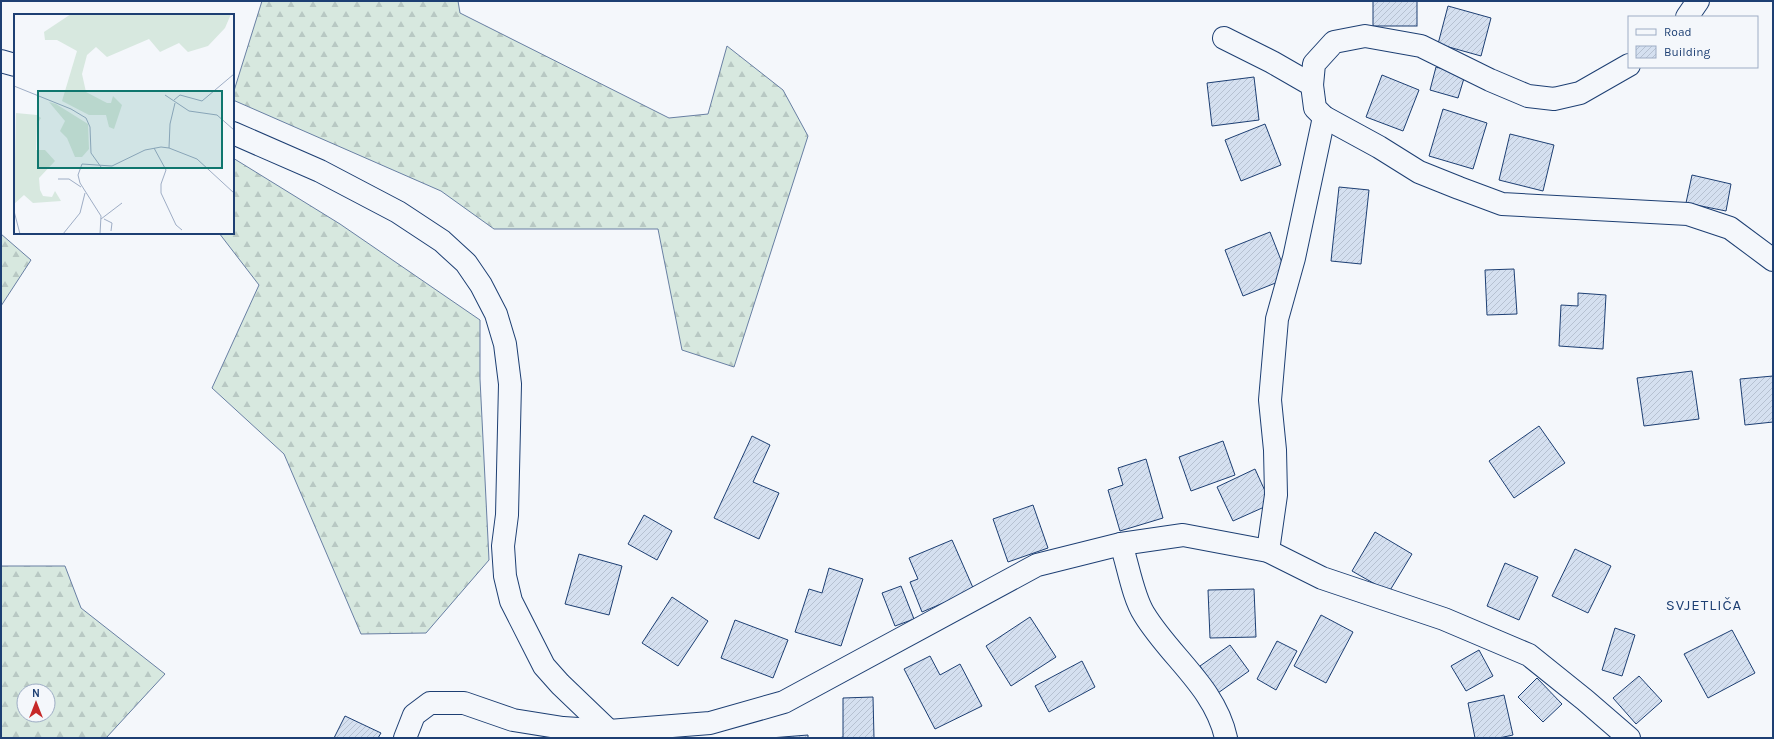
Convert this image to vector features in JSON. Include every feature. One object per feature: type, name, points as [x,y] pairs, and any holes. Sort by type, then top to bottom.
[{"type":"street","points":[[1688,16],[1698,1]]},
{"type":"street","points":[[1628,66],[1580,93],[1554,98],[1528,96],[1490,80],[1421,46],[1365,36],[1334,42],[1314,64],[1312,85],[1315,108],[1324,117],[1379,147],[1419,172],[1502,204],[1688,214],[1730,228],[1773,260]]},
{"type":"street","points":[[1224,38],[1272,62],[1312,85]]},
{"type":"street","points":[[1,61],[14,65]]},
{"type":"street","points":[[1268,551],[1276,495],[1275,450],[1270,400],[1277,319],[1294,258],[1324,117]]},
{"type":"street","points":[[234,132],[320,171],[398,212],[442,241],[466,264],[481,285],[496,314],[506,344],[510,384],[508,515],[503,546],[505,576],[511,601],[544,666],[560,684],[609,731]]},
{"type":"street","points":[[405,738],[414,715],[430,703],[464,703],[513,720],[562,728],[609,731],[710,723],[784,702],[1037,564],[1121,544],[1183,535],[1268,551],[1322,578],[1444,619],[1529,654],[1630,738]]},
{"type":"street","points":[[1121,544],[1143,613],[1161,640],[1191,672],[1206,692],[1223,726],[1226,738]]},
{"type":"green space","points":[[262,1],[458,1],[460,13],[669,118],[708,114],[727,46],[783,90],[808,136],[734,367],[682,350],[658,229],[494,229],[441,191],[234,100],[234,91]]},
{"type":"green space","points":[[234,159],[340,224],[480,320],[480,379],[489,560],[426,633],[361,634],[284,454],[212,388],[259,285],[220,234],[234,234]]},
{"type":"green space","points":[[1,234],[31,260],[1,306]]},
{"type":"green space","points":[[1,566],[65,566],[81,608],[165,674],[106,738],[1,738]]},
{"type":"building","points":[[1373,1],[1417,1],[1417,26],[1373,26]]},
{"type":"building","points":[[1448,6],[1491,18],[1481,56],[1438,44]]},
{"type":"building","points":[[1436,67],[1465,75],[1458,98],[1430,90]]},
{"type":"building","points":[[1382,75],[1419,90],[1403,131],[1366,117]]},
{"type":"building","points":[[1254,77],[1259,120],[1212,126],[1207,83]]},
{"type":"building","points":[[1443,109],[1487,123],[1473,169],[1429,156]]},
{"type":"building","points":[[1265,124],[1281,165],[1241,181],[1225,140]]},
{"type":"building","points":[[1510,134],[1554,145],[1543,191],[1499,180]]},
{"type":"building","points":[[1692,175],[1731,184],[1726,211],[1686,203]]},
{"type":"building","points":[[1339,187],[1369,190],[1361,264],[1331,261]]},
{"type":"building","points":[[1270,232],[1288,278],[1243,296],[1225,250]]},
{"type":"building","points":[[1514,269],[1517,314],[1487,315],[1485,270]]},
{"type":"building","points":[[1578,293],[1606,295],[1603,349],[1559,346],[1561,305],[1578,306]]},
{"type":"building","points":[[1692,371],[1699,419],[1644,426],[1637,378]]},
{"type":"building","points":[[1773,376],[1773,422],[1745,425],[1740,379]]},
{"type":"building","points":[[1539,426],[1565,463],[1514,498],[1489,461]]},
{"type":"building","points":[[752,436],[770,445],[753,482],[779,493],[759,539],[714,518]]},
{"type":"building","points":[[1223,441],[1235,475],[1191,491],[1179,457]]},
{"type":"building","points":[[1146,459],[1163,518],[1120,531],[1108,490],[1123,485],[1118,468]]},
{"type":"building","points":[[1255,469],[1271,504],[1233,521],[1217,487]]},
{"type":"building","points":[[1033,505],[1048,548],[1008,562],[993,519]]},
{"type":"building","points":[[644,515],[672,531],[657,560],[628,544]]},
{"type":"building","points":[[1375,532],[1412,554],[1389,592],[1352,571]]},
{"type":"building","points":[[952,540],[974,590],[922,612],[910,582],[918,579],[909,558]]},
{"type":"building","points":[[1575,549],[1611,566],[1588,613],[1552,596]]},
{"type":"building","points":[[579,554],[622,566],[609,615],[565,604]]},
{"type":"building","points":[[1505,563],[1538,577],[1519,620],[1487,606]]},
{"type":"building","points":[[829,568],[863,579],[841,646],[795,632],[809,589],[822,593]]},
{"type":"building","points":[[901,586],[914,619],[895,626],[882,593]]},
{"type":"building","points":[[1254,589],[1256,637],[1210,638],[1208,590]]},
{"type":"building","points":[[672,597],[708,621],[678,666],[642,643]]},
{"type":"building","points":[[1321,615],[1353,632],[1326,683],[1294,666]]},
{"type":"building","points":[[1030,617],[1056,657],[1011,686],[986,646]]},
{"type":"building","points":[[735,620],[788,640],[773,678],[721,658]]},
{"type":"building","points":[[1615,628],[1635,635],[1622,676],[1602,670]]},
{"type":"building","points":[[1732,630],[1755,673],[1708,698],[1684,654]]},
{"type":"building","points":[[1277,641],[1297,651],[1276,690],[1257,679]]},
{"type":"building","points":[[1230,645],[1249,671],[1218,693],[1200,666]]},
{"type":"building","points":[[1479,650],[1493,676],[1466,691],[1451,666]]},
{"type":"building","points":[[930,656],[940,675],[960,664],[982,706],[935,729],[904,669]]},
{"type":"building","points":[[1082,661],[1095,687],[1049,712],[1035,686]]},
{"type":"building","points":[[1639,676],[1662,701],[1636,724],[1613,698]]},
{"type":"building","points":[[1537,678],[1562,704],[1543,722],[1518,697]]},
{"type":"building","points":[[1504,695],[1513,735],[1499,738],[1475,738],[1468,703]]},
{"type":"building","points":[[873,697],[874,738],[839,738],[843,737],[843,698]]},
{"type":"building","points":[[345,716],[381,733],[378,738],[334,738]]},
{"type":"building","points":[[808,735],[808,738],[770,738]]},
{"type":"district","name":"SVJETLIČA","points":[[1704,605]]}]
